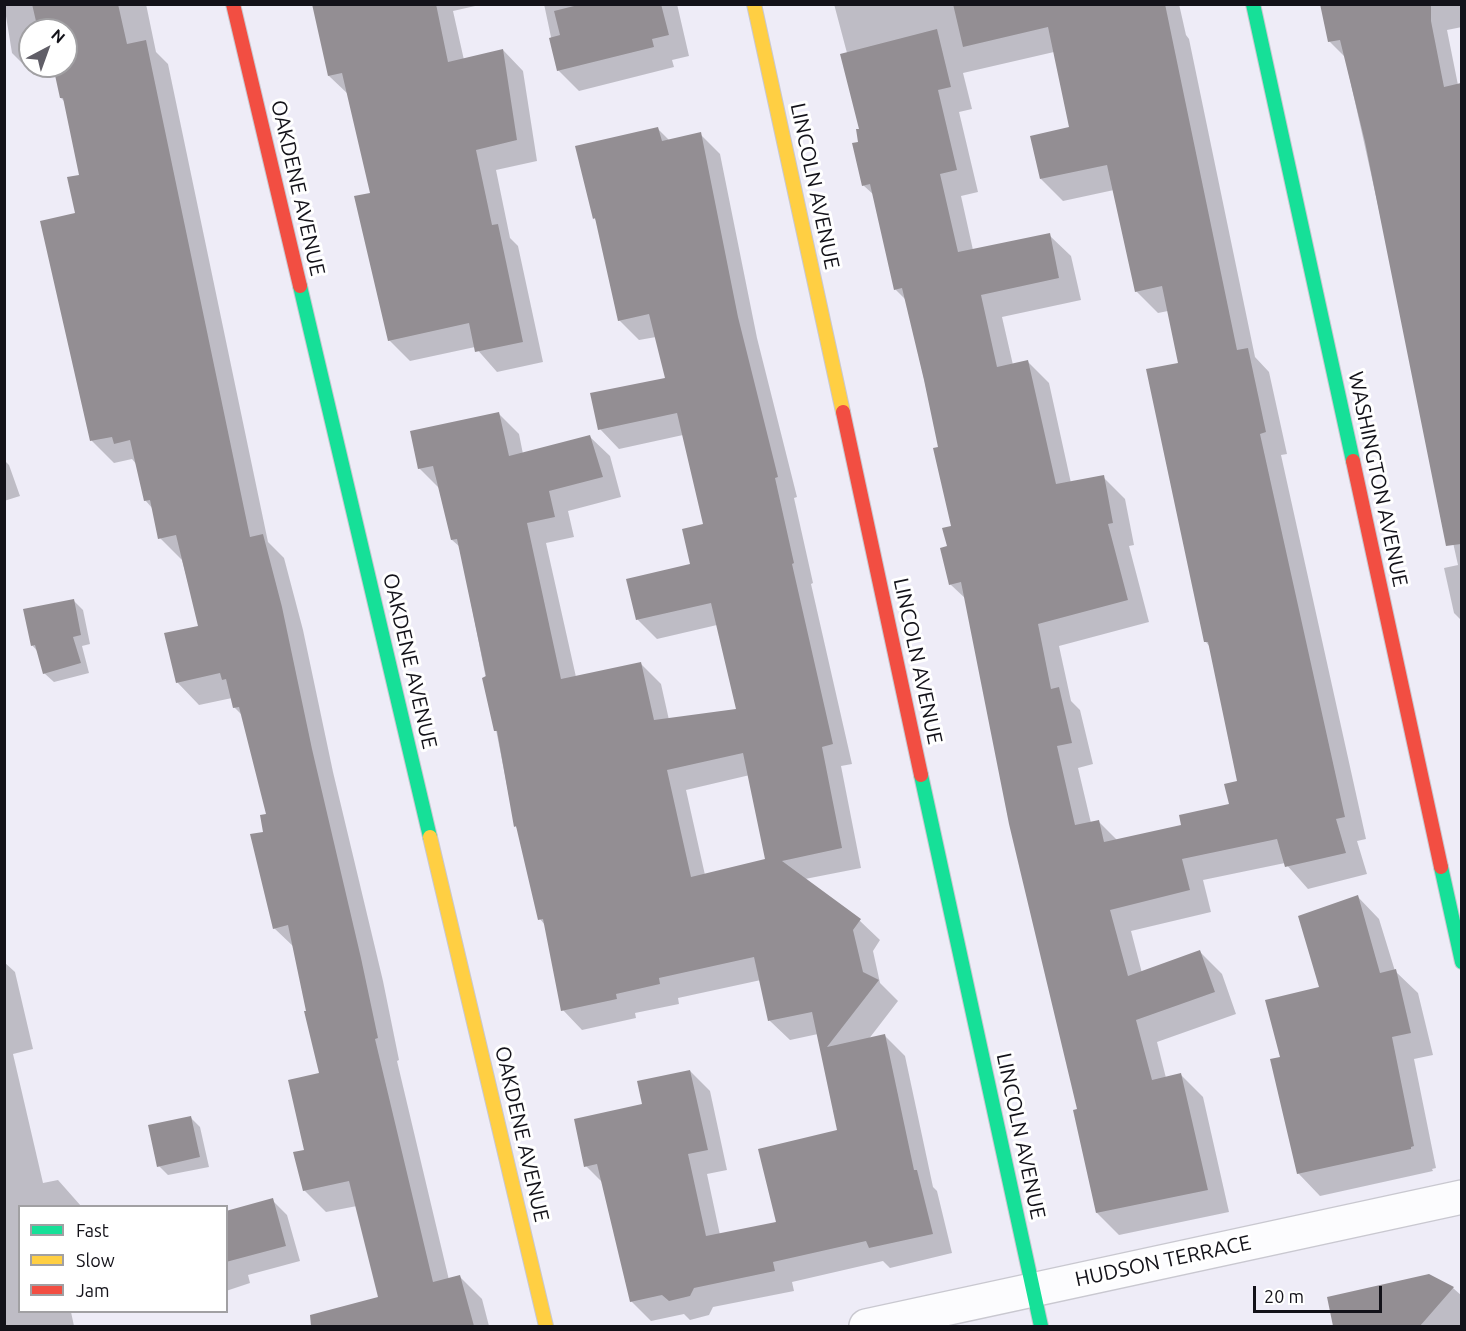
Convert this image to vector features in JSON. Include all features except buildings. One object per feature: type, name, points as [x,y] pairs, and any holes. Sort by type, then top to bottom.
[{"type":"street","name":"OAKDENE AVENUE","points":[[233,4],[546,1326]]},
{"type":"street","name":"LINCOLN AVENUE","points":[[754,4],[1041,1326]]},
{"type":"street","name":"WASHINGTON AVENUE","points":[[1253,4],[1461,962]]},
{"type":"street","name":"HUDSON TERRACE","points":[[866,1326],[1461,1197]]},
{"type":"traffic: fast","points":[[1253,4],[1353,461]]},
{"type":"traffic: fast","points":[[300,286],[430,837]]},
{"type":"traffic: fast","points":[[921,775],[1041,1326]]},
{"type":"traffic: fast","points":[[1441,867],[1462,962]]},
{"type":"traffic: slow","points":[[754,4],[843,412]]},
{"type":"traffic: slow","points":[[430,837],[546,1326]]},
{"type":"traffic: jam","points":[[233,4],[300,286]]},
{"type":"traffic: jam","points":[[843,412],[921,775]]},
{"type":"traffic: jam","points":[[1353,461],[1441,867]]}]
